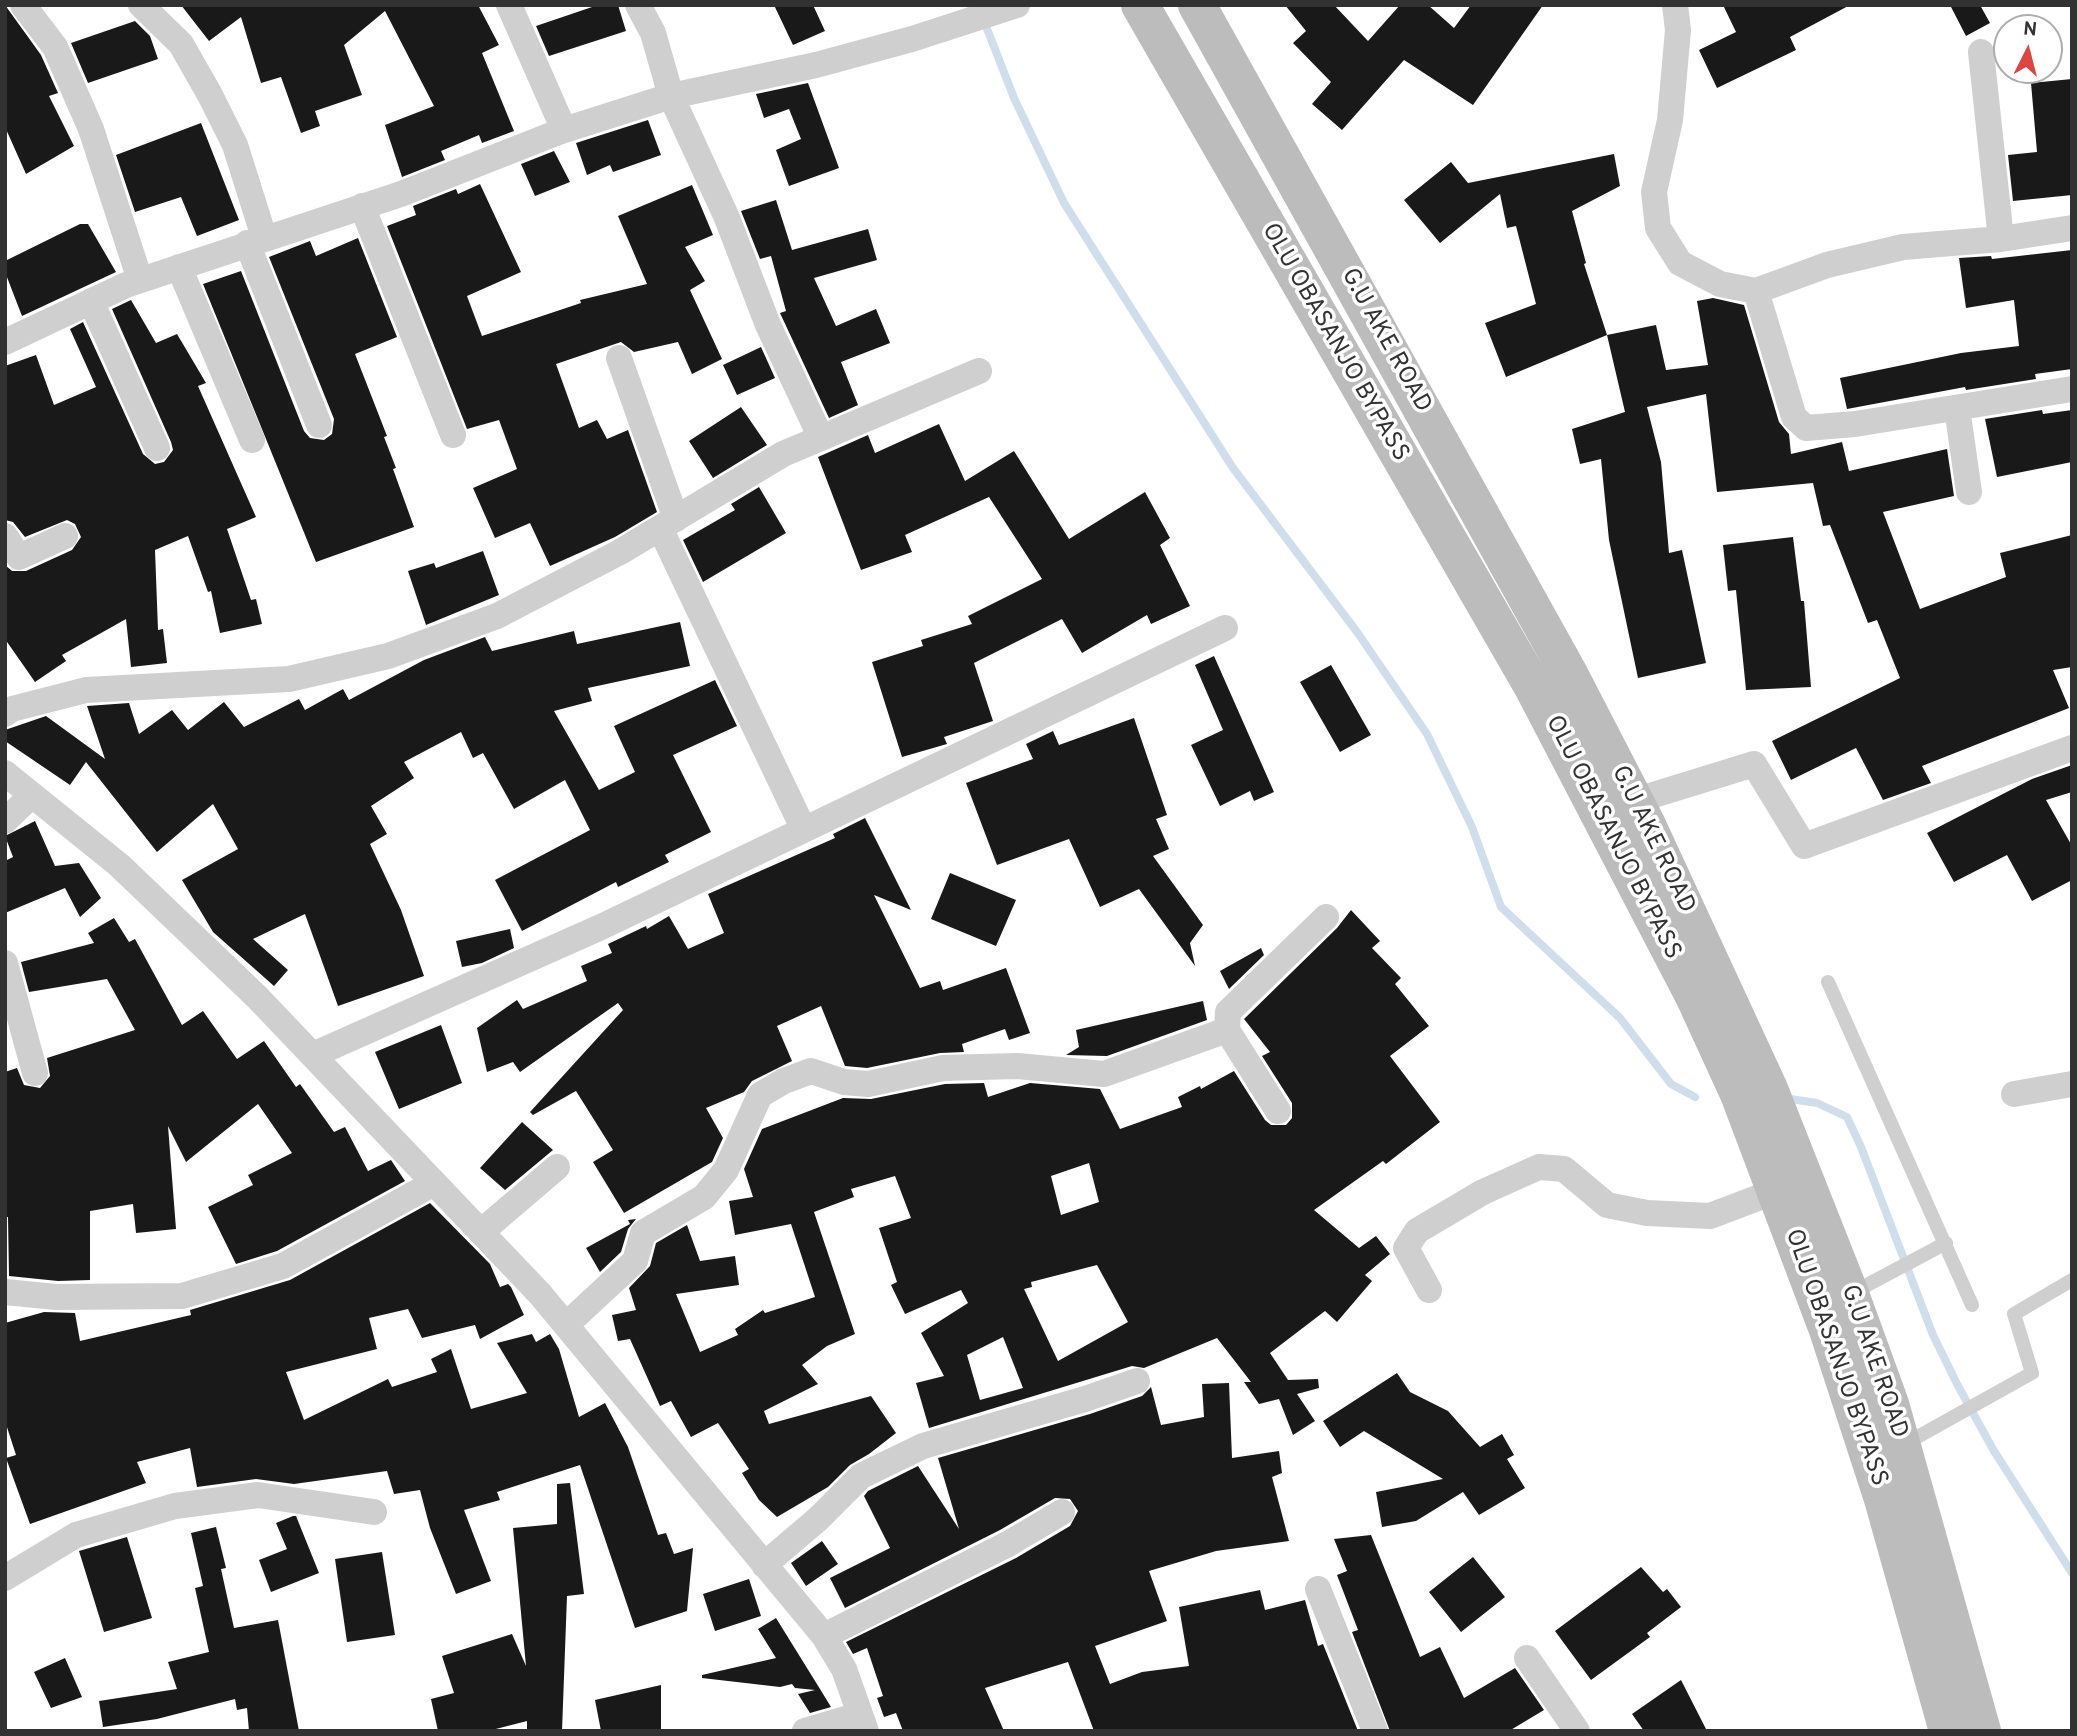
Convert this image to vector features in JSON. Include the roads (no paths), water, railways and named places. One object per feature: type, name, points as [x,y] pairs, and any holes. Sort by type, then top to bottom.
[{"type":"main road","name":"OLU OBASANJO BYPASS","points":[[1140,5],[1533,687],[1695,998],[1739,1094],[1776,1191],[1857,1414],[1962,1720]]},
{"type":"main road","name":"G.U AKE ROAD","points":[[1196,5],[1483,518],[1634,801],[1769,1089],[1850,1294],[1902,1446],[1962,1720]]},
{"type":"street","points":[[23,5],[55,47],[91,129],[140,280]]},
{"type":"street","points":[[142,5],[181,44],[235,145],[255,240],[319,425]]},
{"type":"street","points":[[509,5],[564,130]]},
{"type":"street","points":[[638,5],[653,33],[671,96],[727,218],[768,325],[821,438]]},
{"type":"street","points":[[1675,5],[1678,30],[1670,120],[1654,192],[1658,228],[1680,263],[1720,284],[1756,291],[1826,265],[1903,247],[2001,239],[2072,228]]},
{"type":"street","points":[[6,340],[140,280],[362,206],[564,130],[671,96],[816,65],[912,39],[1015,6]]},
{"type":"street","points":[[1981,52],[2001,239]]},
{"type":"street","points":[[362,206],[453,435]]},
{"type":"street","points":[[179,267],[252,440]]},
{"type":"street","points":[[1756,291],[1794,417],[1806,428],[1855,424],[2072,389]]},
{"type":"street","points":[[90,301],[157,448]]},
{"type":"street","points":[[619,358],[668,523],[803,828]]},
{"type":"street","points":[[5,714],[12,709],[86,690],[289,679],[388,656],[497,616],[668,523],[783,454],[979,371]]},
{"type":"street","points":[[1957,408],[1969,492]]},
{"type":"street","points":[[10,553],[65,536]]},
{"type":"street","points":[[313,1055],[601,927],[1225,628]]},
{"type":"street","points":[[1634,801],[1754,764],[1804,846],[2072,748]]},
{"type":"street","points":[[5,773],[120,865],[257,996],[566,1325],[824,1636],[844,1669],[862,1723],[805,1731]]},
{"type":"street","points":[[5,821],[32,795]]},
{"type":"street","points":[[1278,1111],[1227,1030],[1228,1012],[1326,917]]},
{"type":"street","points":[[5,963],[35,1073]]},
{"type":"street","points":[[566,1325],[635,1261],[643,1233],[704,1198],[726,1170],[760,1095],[784,1080],[811,1071],[844,1082],[867,1084],[943,1068],[1017,1066],[1104,1074],[1227,1030]]},
{"type":"street","points":[[2014,1094],[2072,1084]]},
{"type":"street","points":[[481,1232],[557,1167]]},
{"type":"street","points":[[1429,1290],[1406,1248],[1417,1231],[1483,1192],[1539,1167],[1564,1169],[1607,1205],[1647,1213],[1710,1216],[1776,1191]]},
{"type":"street","points":[[5,1292],[56,1297],[182,1296],[283,1266],[434,1183]]},
{"type":"street","points":[[764,1565],[818,1519],[861,1476],[923,1447],[1137,1381]]},
{"type":"street","points":[[5,1578],[76,1535],[175,1506],[258,1495],[374,1512]]},
{"type":"street","points":[[824,1636],[1008,1544],[1062,1512]]},
{"type":"street","points":[[1318,1589],[1375,1731]]},
{"type":"street","points":[[1527,1658],[1577,1731]]},
{"type":"lane","points":[[1828,982],[1972,1305]]},
{"type":"lane","points":[[1850,1294],[1946,1244]]},
{"type":"lane","points":[[1902,1446],[2032,1373],[2014,1314],[2072,1280]]},
{"type":"waterway","points":[[984,21],[1014,98],[1064,203],[1233,468],[1357,632],[1427,734],[1472,827],[1501,907],[1620,1018],[1671,1084],[1695,1097]]},
{"type":"waterway","points":[[1784,1098],[1817,1103],[1847,1117],[1933,1335],[1957,1384],[1994,1451],[2072,1573]]}]
